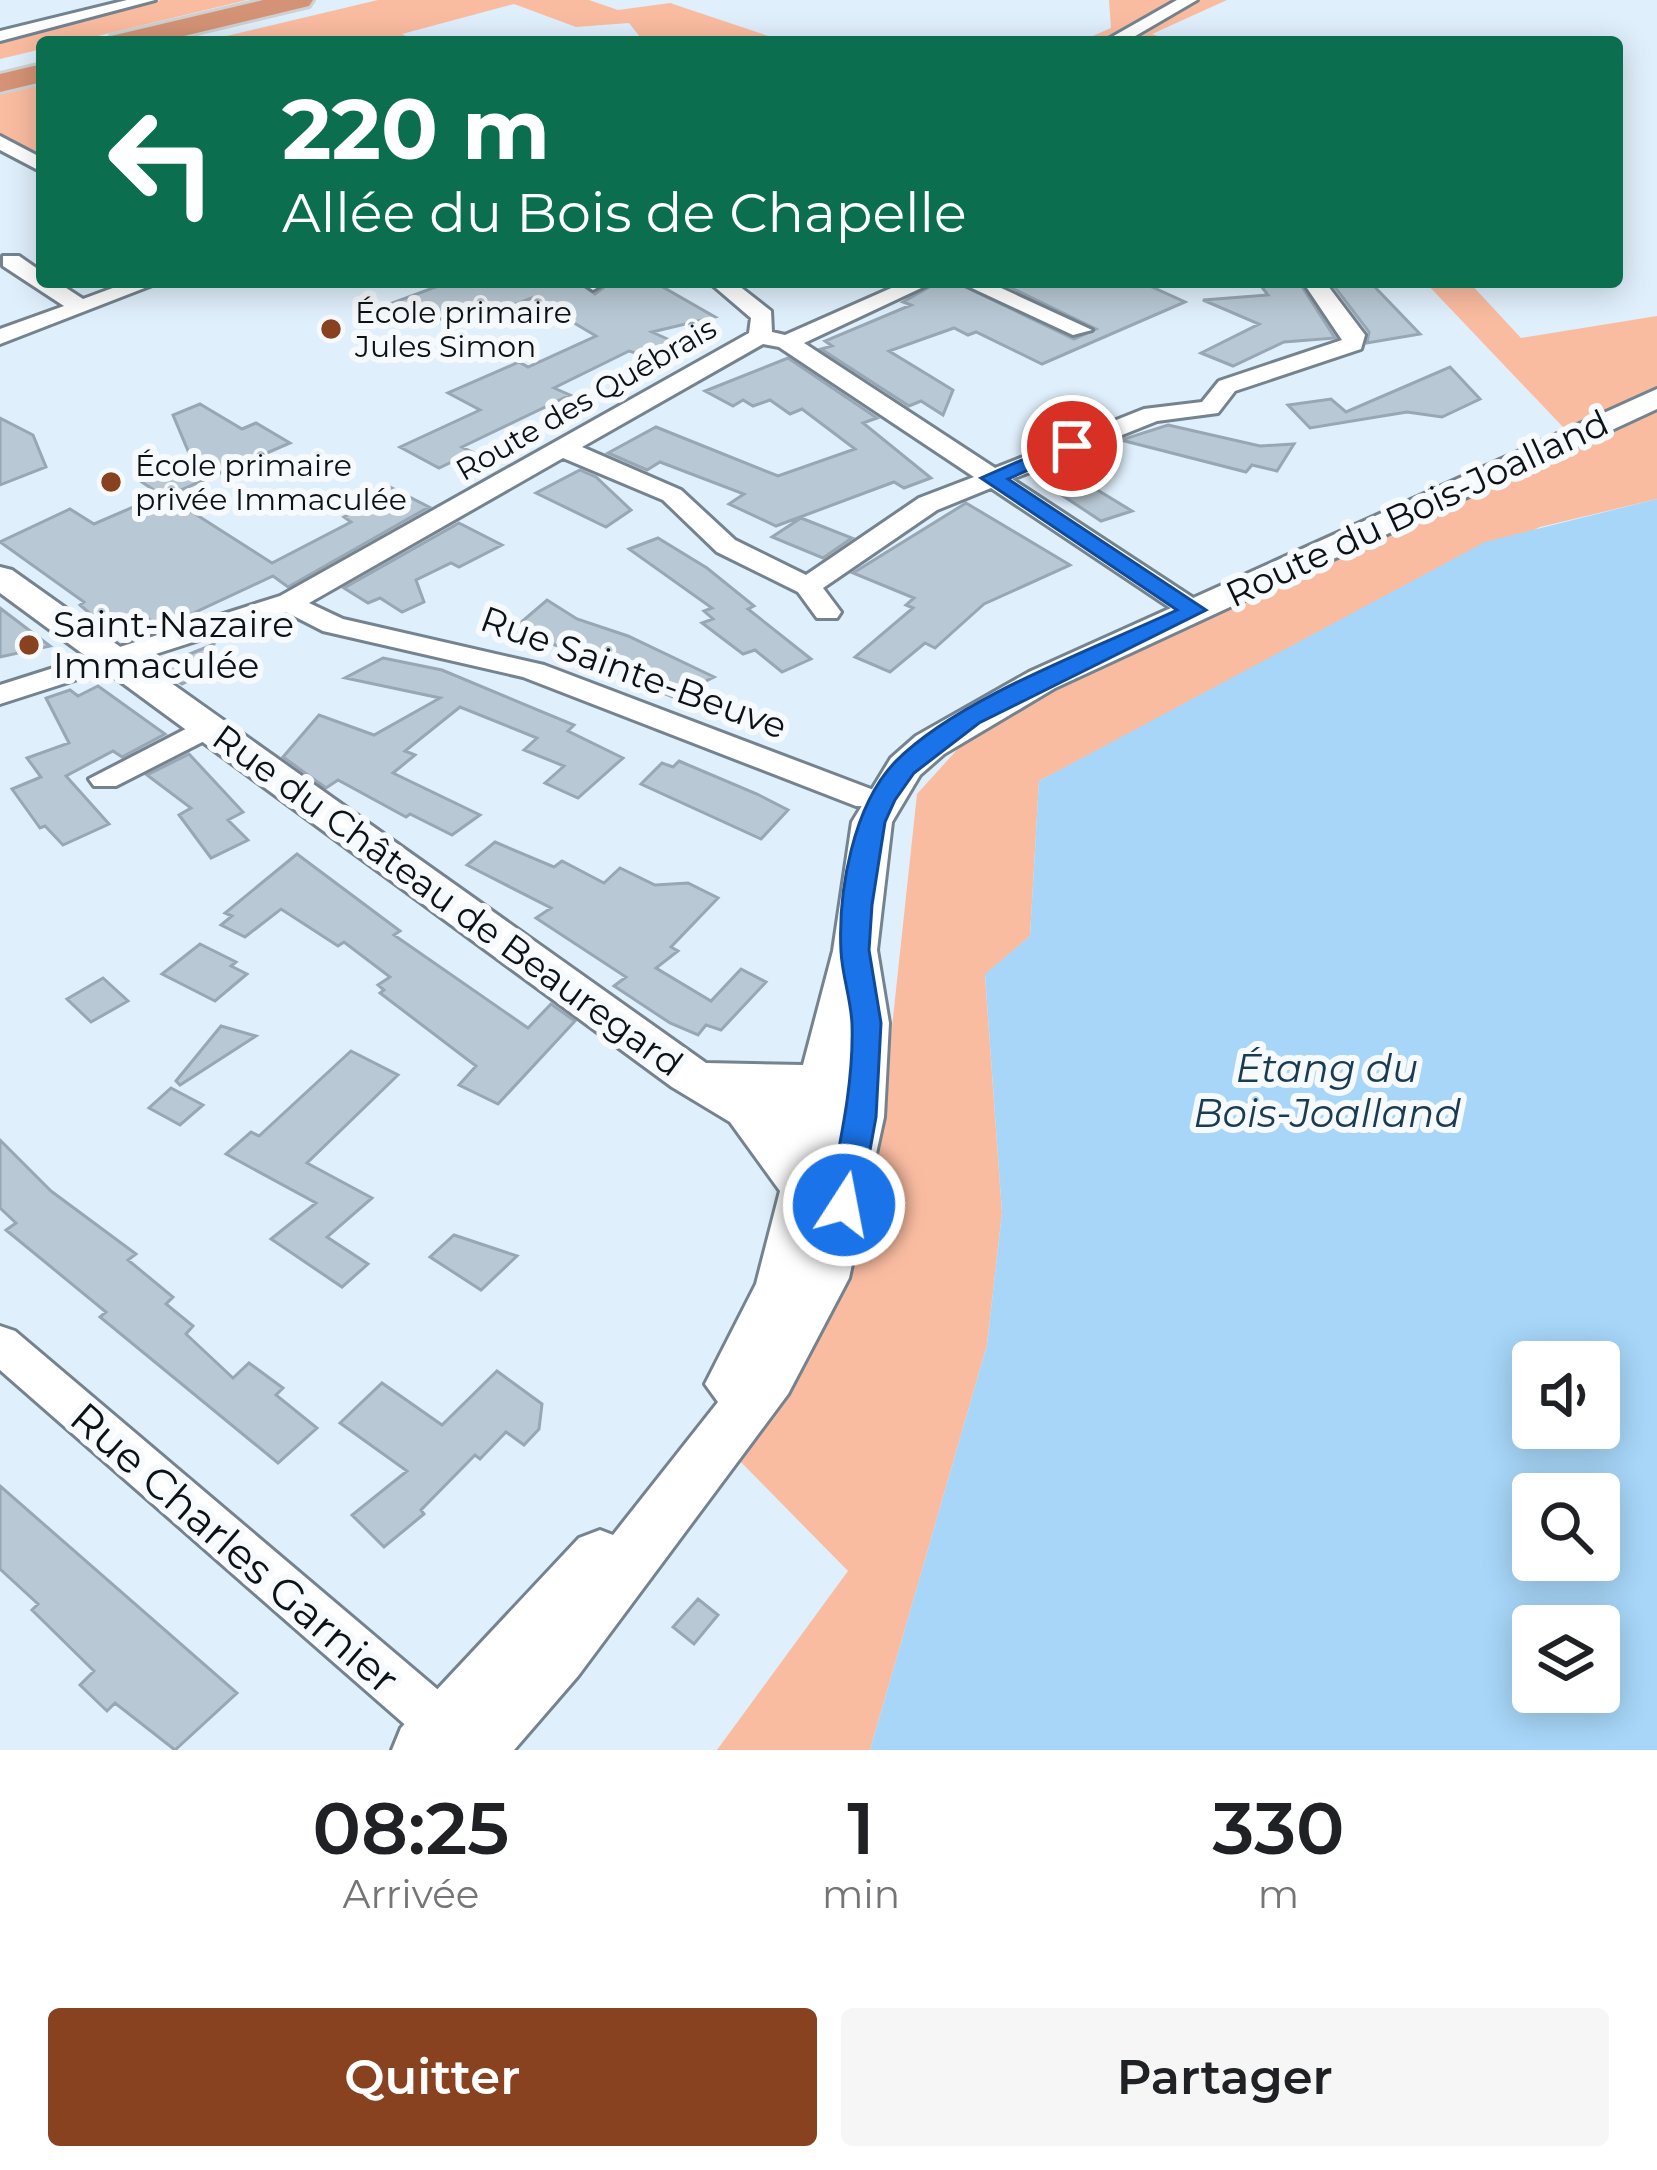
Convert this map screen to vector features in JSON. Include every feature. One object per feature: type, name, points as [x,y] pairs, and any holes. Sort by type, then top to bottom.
[{"type":"highway","points":[[151,36],[311,3]]},
{"type":"highway","points":[[193,36],[311,3]]},
{"type":"highway","points":[[0,71],[36,62]]},
{"type":"highway","points":[[0,83],[36,74]]},
{"type":"street","points":[[0,36],[147,0]]},
{"type":"street","points":[[1123,36],[1189,0]]},
{"type":"street","points":[[0,142],[36,163]]},
{"type":"street","points":[[10,261],[36,278]]},
{"type":"street","points":[[51,288],[81,308]]},
{"type":"street","points":[[0,337],[133,288]]},
{"type":"street","name":"Route des Québrais","points":[[0,695],[290,602],[774,339],[763,316],[728,288]]},
{"type":"street","points":[[774,339],[907,288]]},
{"type":"street","points":[[984,288],[1081,329]]},
{"type":"street","points":[[1209,408],[1227,386],[1354,344],[1354,334],[1319,288]]},
{"type":"street","points":[[774,339],[1194,610]]},
{"type":"street","name":"Route du Bois-Joalland","points":[[453,1744],[557,1655],[770,1378],[823,1277],[836,1110],[834,1011],[855,950],[862,870],[882,800],[904,767],[970,718],[1657,398]]},
{"type":"street","points":[[808,586],[928,504],[992,478],[1153,414],[1209,408],[1238,415]]},
{"type":"street","points":[[567,450],[671,496],[726,546],[808,586],[827,612]]},
{"type":"street","name":"Rue du Château de Beauregard","points":[[0,577],[689,1075],[730,1097]]},
{"type":"street","name":"Rue Sainte-Beuve","points":[[290,602],[302,614],[328,623],[478,653],[867,800],[882,800]]},
{"type":"street","points":[[104,779],[207,727]]},
{"type":"street","points":[[730,1097],[836,1110]]},
{"type":"street","points":[[730,1097],[826,1198]]},
{"type":"street","name":"Rue Charles Garnier","points":[[0,1344],[453,1744]]},
{"type":"shaded area","points":[[161,0],[247,0],[98,36],[36,36],[36,50],[0,59],[0,39]]},
{"type":"shaded area","points":[[378,0],[589,0],[618,10],[670,3],[768,36],[639,36],[629,23],[576,27],[514,4],[402,34],[406,36],[226,36]]},
{"type":"shaded area","points":[[1109,0],[1227,0],[1152,34],[1158,36],[1093,36],[1111,28]]},
{"type":"shaded area","points":[[36,81],[36,158],[0,137],[0,90]]},
{"type":"shaded area","points":[[1431,288],[1475,288],[1521,338],[1657,316],[1657,499],[1540,527],[1039,781],[1030,936],[985,975],[1002,1213],[987,1345],[870,1750],[717,1750],[848,1571],[726,1447],[830,1315],[877,1167],[917,794],[974,731],[1091,665],[1580,445]]},
{"type":"water","name":"Étang du Bois-Joalland","points":[[1657,499],[1657,1750],[870,1750],[987,1345],[1002,1213],[985,974],[1030,936],[1039,781],[1485,542]]},
{"type":"building","points":[[433,288],[586,288],[595,294],[603,288],[664,288],[715,317],[652,332],[674,342],[646,356],[629,351],[554,388],[570,395],[462,447],[472,452],[439,468],[400,447],[480,410],[448,393],[519,362],[528,367],[596,336],[532,298],[477,319],[460,311],[428,324],[419,319],[404,325],[376,309]]},
{"type":"building","points":[[928,288],[968,288],[1074,339],[1096,329],[1011,288],[1154,288],[1185,302],[1042,364],[976,332],[968,335],[954,328],[889,351],[953,390],[943,415],[921,401],[909,406],[821,349],[832,346],[825,341],[911,305],[903,302]]},
{"type":"building","points":[[1263,288],[1303,288],[1335,338],[1284,342],[1233,366],[1201,353],[1259,324],[1203,300],[1268,295]]},
{"type":"building","points":[[1336,288],[1376,288],[1420,334],[1367,343],[1369,332]]},
{"type":"building","points":[[788,358],[877,418],[863,423],[931,478],[904,488],[894,482],[776,526],[729,504],[744,494],[660,462],[647,470],[608,453],[656,427],[778,476],[855,449],[802,409],[790,414],[770,400],[753,406],[743,400],[733,406],[705,391]]},
{"type":"building","points":[[1450,367],[1480,399],[1442,417],[1407,412],[1310,428],[1288,405],[1331,399],[1346,412]]},
{"type":"building","points":[[200,404],[242,429],[256,423],[290,443],[167,496],[272,563],[351,522],[344,517],[356,511],[343,503],[384,484],[429,507],[288,587],[273,576],[187,616],[154,623],[143,615],[117,626],[100,622],[80,605],[84,602],[0,542],[70,509],[94,524],[161,495],[139,480],[191,458],[173,415]]},
{"type":"building","points":[[0,418],[33,435],[46,467],[0,485]]},
{"type":"building","points":[[1168,425],[1260,446],[1294,444],[1277,471],[1252,465],[1246,472],[1121,440]]},
{"type":"building","points":[[1058,466],[1132,511],[1101,521],[1036,478]]},
{"type":"building","points":[[580,470],[596,477],[631,510],[606,527],[536,493]]},
{"type":"building","points":[[966,503],[1070,565],[984,604],[935,648],[925,643],[890,672],[855,657],[913,608],[906,605],[914,598],[853,573]]},
{"type":"building","points":[[801,518],[852,538],[823,558],[772,537]]},
{"type":"building","points":[[459,523],[502,545],[459,567],[451,563],[416,580],[424,602],[402,612],[380,598],[368,603],[344,588]]},
{"type":"building","points":[[658,538],[707,568],[754,606],[748,609],[811,659],[782,672],[755,650],[743,654],[702,623],[713,619],[704,611],[712,608],[629,549]]},
{"type":"building","points":[[547,600],[577,619],[628,636],[714,677],[673,697],[578,658],[584,654],[511,631]]},
{"type":"building","points":[[0,608],[50,646],[0,657]]},
{"type":"building","points":[[214,644],[206,672],[182,684],[157,667]]},
{"type":"building","points":[[383,658],[442,670],[574,725],[568,731],[623,758],[578,798],[545,783],[564,766],[524,750],[537,738],[460,707],[405,751],[415,755],[393,773],[480,815],[452,835],[410,814],[406,817],[338,780],[326,788],[283,757],[319,715],[374,735],[440,698],[345,678]]},
{"type":"building","points":[[98,686],[165,734],[122,757],[113,751],[66,776],[109,824],[63,845],[45,826],[40,828],[12,789],[41,777],[27,758],[69,743],[46,698],[70,690],[78,696]]},
{"type":"building","points":[[189,754],[243,812],[228,820],[248,840],[211,858],[179,815],[191,808],[147,775]]},
{"type":"building","points":[[679,761],[788,810],[761,839],[641,784],[662,763],[673,767]]},
{"type":"building","points":[[495,842],[554,867],[562,861],[604,883],[620,868],[655,885],[688,883],[718,898],[671,947],[678,951],[656,968],[711,1001],[741,969],[766,982],[721,1030],[706,1025],[698,1035],[670,1023],[614,986],[626,977],[536,918],[551,908],[467,865]]},
{"type":"building","points":[[297,854],[400,931],[394,935],[528,1028],[551,1004],[575,1021],[498,1104],[459,1085],[476,1066],[380,993],[384,990],[378,985],[390,977],[344,942],[338,946],[281,909],[245,937],[221,925],[232,916],[225,913]]},
{"type":"building","points":[[200,944],[236,962],[231,966],[247,974],[215,1001],[162,974]]},
{"type":"building","points":[[103,978],[128,1001],[91,1022],[67,999]]},
{"type":"building","points":[[221,1026],[256,1036],[180,1085],[176,1081]]},
{"type":"building","points":[[351,1051],[398,1075],[307,1163],[372,1198],[327,1237],[368,1264],[342,1287],[271,1239],[316,1203],[226,1154],[251,1132],[259,1136]]},
{"type":"building","points":[[171,1088],[203,1105],[180,1125],[149,1108]]},
{"type":"building","points":[[0,1140],[51,1191],[136,1254],[128,1260],[173,1297],[166,1304],[193,1326],[186,1334],[233,1378],[249,1363],[283,1388],[276,1395],[317,1428],[278,1463],[100,1317],[106,1312],[6,1230],[16,1223],[0,1208]]},
{"type":"building","points":[[454,1235],[517,1256],[481,1290],[430,1257]]},
{"type":"building","points":[[497,1371],[542,1404],[539,1429],[524,1445],[506,1432],[480,1459],[475,1455],[421,1510],[424,1514],[384,1547],[352,1515],[407,1471],[340,1423],[382,1383],[442,1425]]},
{"type":"building","points":[[0,1486],[237,1693],[175,1750],[115,1703],[107,1711],[80,1685],[94,1671],[32,1610],[38,1604],[0,1569]]},
{"type":"building","points":[[698,1599],[718,1615],[694,1644],[673,1627]]},
{"type":"place","name":"École primaire Jules Simon","points":[[331,329]]},
{"type":"place","name":"École primaire privée Immaculée","points":[[111,482]]},
{"type":"place","name":"Saint-Nazaire Immaculée","points":[[29,645]]},
{"type":"route","points":[[844,1205],[860,1117],[866,1023],[855,950],[858,905],[872,822],[882,800],[904,767],[970,718],[1194,610],[992,478],[1072,446]]}]
